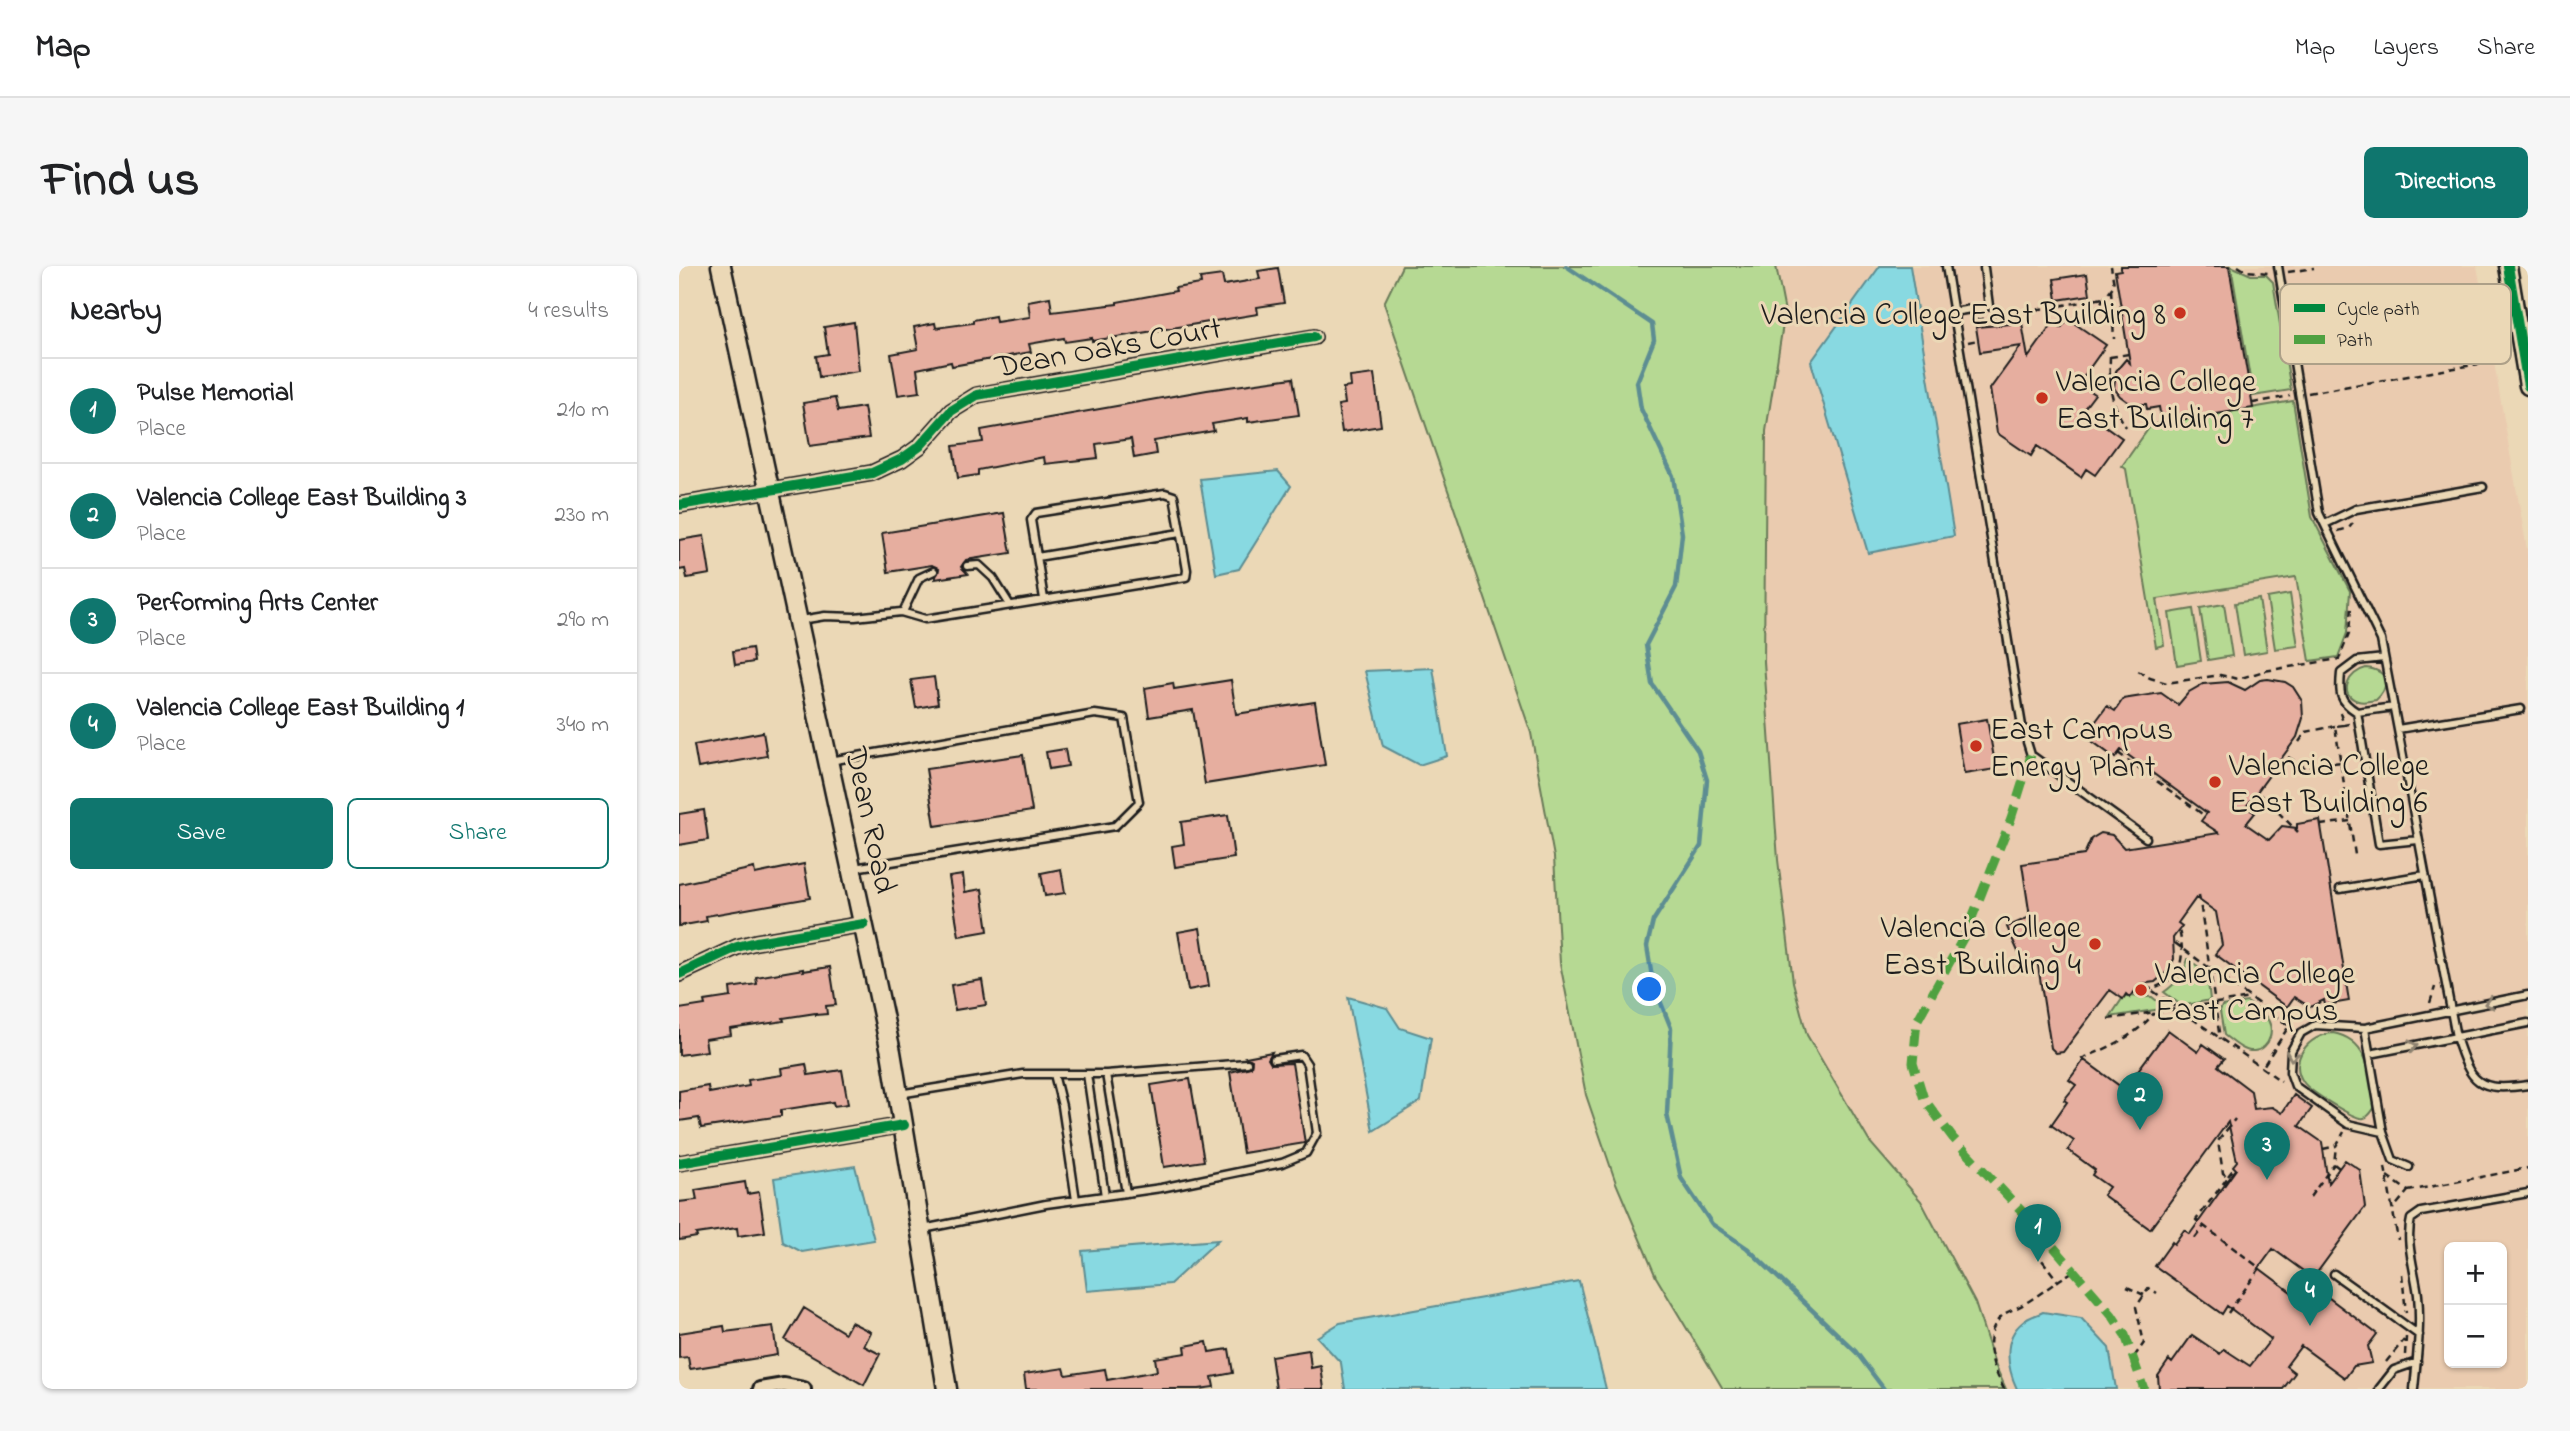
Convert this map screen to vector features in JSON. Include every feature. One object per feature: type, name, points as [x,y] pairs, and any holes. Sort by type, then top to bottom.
[{"type":"main road","name":"Dean Road","points":[[721,266],[864,924],[904,1125],[947,1389]]},
{"type":"street","points":[[2508,266],[2528,386]]},
{"type":"street","name":"Dean Oaks Court","points":[[679,505],[872,472],[920,446],[951,411],[977,395],[1314,337]]},
{"type":"street","points":[[679,974],[737,947],[864,924]]},
{"type":"street","points":[[679,1163],[904,1125]]},
{"type":"street","points":[[760,1389],[784,1385],[804,1389]]},
{"type":"lane","points":[[1946,266],[2022,726],[2031,755],[2145,838]]},
{"type":"lane","points":[[1953,312],[1989,306],[1984,268]]},
{"type":"lane","points":[[2294,364],[2319,513],[2381,640],[2450,1011],[2464,1062],[2473,1079],[2499,1089],[2528,1085]]},
{"type":"lane","points":[[2325,524],[2355,509],[2483,487]]},
{"type":"lane","points":[[799,621],[825,616],[855,617],[903,612],[925,619],[1186,577],[1174,496],[1165,493],[1036,513],[1031,520],[1044,599]]},
{"type":"lane","points":[[1037,557],[1180,533]]},
{"type":"lane","points":[[967,566],[979,565],[993,578],[1010,605]]},
{"type":"lane","points":[[903,612],[919,578],[934,571]]},
{"type":"lane","points":[[2384,658],[2357,661],[2341,673],[2340,691],[2346,705],[2357,712],[2393,707]]},
{"type":"lane","points":[[2398,729],[2521,709]]},
{"type":"lane","points":[[2357,712],[2379,844],[2418,840]]},
{"type":"lane","points":[[829,761],[1095,714],[1124,718],[1139,802],[1115,826],[852,868]]},
{"type":"lane","points":[[2340,890],[2425,875]]},
{"type":"lane","points":[[2383,1132],[2348,1124],[2295,1086],[2290,1072],[2291,1051],[2301,1033],[2315,1025],[2365,1028],[2528,995]]},
{"type":"lane","points":[[2370,1054],[2528,1023]]},
{"type":"lane","points":[[2365,1028],[2383,1132],[2393,1160],[2409,1167]]},
{"type":"lane","points":[[921,1229],[1076,1200],[1161,1188],[1282,1163],[1307,1153],[1317,1133],[1307,1064],[1301,1055],[1274,1059]]},
{"type":"lane","points":[[898,1094],[1023,1074],[1107,1074],[1227,1067],[1247,1063]]},
{"type":"lane","points":[[1054,1074],[1062,1106],[1076,1200]]},
{"type":"lane","points":[[1087,1074],[1105,1196]]},
{"type":"lane","points":[[1107,1074],[1126,1193]]},
{"type":"lane","points":[[2414,1389],[2419,1335],[2418,1297],[2408,1231],[2411,1219],[2421,1212],[2528,1193]]},
{"type":"lane","points":[[2334,1274],[2419,1335]]},
{"type":"lane","points":[[2379,1389],[2394,1370],[2417,1362]]},
{"type":"path","points":[[2094,312],[2114,285],[2111,266]]},
{"type":"path","points":[[2238,266],[2246,271],[2270,274]]},
{"type":"path","points":[[2279,270],[2314,268]]},
{"type":"path","points":[[2111,289],[2114,339]]},
{"type":"path","points":[[1977,320],[2104,298]]},
{"type":"path","points":[[1967,342],[1979,340]]},
{"type":"path","points":[[2126,428],[2115,409],[2111,393],[2111,357],[2129,354]]},
{"type":"path","points":[[2253,404],[2478,364]]},
{"type":"path","points":[[2339,659],[2349,635],[2351,604]]},
{"type":"path","points":[[2138,671],[2167,683],[2220,675],[2238,679],[2264,671],[2339,659],[2351,652]]},
{"type":"path","points":[[2204,677],[2206,683]]},
{"type":"path","points":[[2237,685],[2238,679]]},
{"type":"path","points":[[2299,742],[2306,732],[2344,725]]},
{"type":"path","points":[[2335,726],[2355,855]]},
{"type":"path","points":[[2118,754],[2205,816]]},
{"type":"path","points":[[2288,757],[2304,767],[2341,762]]},
{"type":"path","points":[[2261,794],[2298,832]]},
{"type":"path","points":[[2321,825],[2350,821]]},
{"type":"path","points":[[2199,895],[2220,1039]]},
{"type":"path","points":[[2133,993],[2162,986],[2172,977],[2180,965],[2184,949],[2179,930]]},
{"type":"path","points":[[2175,943],[2289,1026],[2262,1068]]},
{"type":"path","points":[[2143,984],[2282,1082]]},
{"type":"path","points":[[2108,1019],[2250,998]]},
{"type":"path","points":[[2081,1059],[2110,1047],[2135,1032],[2154,1013]]},
{"type":"path","points":[[2228,1177],[2223,1173],[2218,1141],[2235,1118]]},
{"type":"path","points":[[2310,1197],[2335,1164],[2336,1146],[2344,1132],[2354,1134]]},
{"type":"path","points":[[2323,1149],[2336,1146]]},
{"type":"path","points":[[2383,1158],[2399,1249]]},
{"type":"path","points":[[2335,1164],[2339,1168]]},
{"type":"path","points":[[2228,1312],[2260,1268],[2196,1220],[2235,1167]]},
{"type":"path","points":[[2393,1209],[2408,1191],[2528,1168]]},
{"type":"path","points":[[2387,1176],[2408,1191]]},
{"type":"path","points":[[2196,1238],[2204,1226]]},
{"type":"path","points":[[2047,1239],[2039,1255],[2057,1280]]},
{"type":"path","points":[[2004,1389],[1989,1351],[1993,1331],[2003,1315],[2023,1305],[2074,1270]]},
{"type":"path","points":[[2402,1273],[2406,1325],[2405,1366]]},
{"type":"path","points":[[2127,1287],[2144,1295]]},
{"type":"path","points":[[2134,1357],[2144,1343],[2136,1307],[2149,1288],[2157,1293]]},
{"type":"shaded area","name":"Valencia College East Campus","points":[[1620,266],[2477,266],[2480,284],[2280,284],[2280,364],[2494,364],[2528,555],[2528,1389],[1827,1389]]},
{"type":"green space","points":[[1402,266],[1776,266],[1785,312],[1766,431],[1764,662],[1778,860],[1793,982],[1807,1035],[1869,1141],[1921,1201],[1975,1303],[2006,1389],[1723,1389],[1656,1277],[1616,1183],[1586,1095],[1560,963],[1554,857],[1531,733],[1384,303]]},
{"type":"green space","points":[[2231,266],[2251,275],[2266,275],[2273,282],[2280,324],[2280,364],[2287,364],[2291,390],[2253,396]]},
{"type":"green space","points":[[2293,401],[2312,517],[2350,591],[2347,633],[2338,657],[2310,661],[2296,577],[2157,599],[2164,645],[2156,647],[2126,469],[2122,466],[2151,425]]},
{"type":"green space","points":[[2290,594],[2298,646],[2275,649],[2267,598]]},
{"type":"green space","points":[[2259,599],[2267,651],[2243,655],[2235,603]]},
{"type":"green space","points":[[2224,604],[2232,656],[2208,660],[2200,608]]},
{"type":"green space","points":[[2193,609],[2201,661],[2177,665],[2169,613]]},
{"type":"green space","points":[[2366,668],[2383,675],[2385,684],[2376,700],[2360,702],[2348,693],[2348,683],[2350,678]]},
{"type":"green space","points":[[2188,959],[2207,973],[2210,1000],[2182,1006],[2164,992],[2179,978]]},
{"type":"green space","points":[[2124,996],[2152,997],[2163,1006],[2161,1009],[2110,1017]]},
{"type":"green space","points":[[2247,1002],[2263,1014],[2271,1031],[2268,1042],[2254,1051],[2242,1048],[2224,1035],[2220,1011],[2222,1006]]},
{"type":"green space","points":[[2333,1033],[2354,1043],[2366,1061],[2375,1107],[2366,1117],[2352,1115],[2324,1098],[2308,1087],[2299,1074],[2299,1058],[2303,1050],[2316,1038]]},
{"type":"water","points":[[1880,266],[1910,266],[1954,536],[1868,553],[1811,362]]},
{"type":"water","points":[[1278,471],[1291,486],[1239,569],[1216,574],[1200,479]]},
{"type":"water","points":[[1433,668],[1447,756],[1419,765],[1383,746],[1365,671]]},
{"type":"water","points":[[1348,997],[1387,1008],[1400,1028],[1431,1038],[1421,1101],[1373,1131]]},
{"type":"water","points":[[855,1166],[874,1240],[802,1252],[783,1242],[774,1178]]},
{"type":"water","points":[[1218,1240],[1170,1284],[1087,1291],[1082,1251]]},
{"type":"water","points":[[1579,1281],[1606,1389],[1345,1389],[1341,1363],[1317,1337],[1340,1323]]},
{"type":"water","points":[[2043,1312],[2081,1318],[2109,1348],[2116,1389],[2017,1389],[2008,1354],[2012,1336],[2025,1320]]},
{"type":"building","name":"Valencia College East Building 8","points":[[2121,266],[2229,266],[2253,408],[2162,423],[2159,407],[2147,409],[2146,404],[2131,404],[2120,396],[2114,388],[2116,371],[2126,359],[2130,363],[2115,271],[2121,270]]},
{"type":"building","points":[[1278,268],[1284,303],[1257,307],[1258,314],[1092,341],[1092,338],[1065,342],[1064,338],[1029,344],[1031,352],[952,366],[951,362],[917,369],[920,392],[898,395],[891,354],[918,349],[914,327],[935,323],[936,328],[973,323],[973,320],[995,316],[996,322],[1030,317],[1028,301],[1050,297],[1052,312],[1117,304],[1176,291],[1175,288],[1201,284],[1200,278],[1222,275],[1224,285],[1260,279],[1258,271]]},
{"type":"building","points":[[2087,274],[2090,295],[2057,300],[2054,279]]},
{"type":"building","name":"Valencia College East Building 7","points":[[2068,319],[2106,345],[2079,383],[2095,394],[2083,410],[2122,438],[2095,475],[2086,469],[2081,477],[2037,446],[2031,456],[1997,433],[1990,389],[2021,346],[1980,352],[1976,327],[2022,323],[2028,358],[2053,323],[2061,328]]},
{"type":"building","points":[[854,322],[859,371],[819,377],[816,356],[828,354],[824,327]]},
{"type":"building","points":[[1374,374],[1381,426],[1342,432],[1338,405],[1345,404],[1343,388],[1351,387],[1350,377]]},
{"type":"building","points":[[1293,378],[1299,415],[1248,422],[1248,418],[1212,424],[1214,431],[1154,441],[1156,454],[1134,458],[1131,439],[1096,444],[1098,458],[1045,464],[1044,457],[978,470],[978,475],[958,478],[953,446],[983,442],[981,430],[1207,390]]},
{"type":"building","points":[[835,398],[838,411],[864,407],[869,438],[810,446],[803,403]]},
{"type":"building","points":[[1004,513],[1011,553],[966,560],[961,567],[968,574],[935,579],[939,569],[932,565],[888,572],[882,533]]},
{"type":"building","points":[[704,536],[710,574],[687,578],[685,569],[679,570],[679,540]]},
{"type":"building","points":[[752,648],[754,662],[735,665],[733,651]]},
{"type":"building","points":[[934,677],[938,704],[916,708],[911,680]]},
{"type":"building","points":[[1231,680],[1236,714],[1315,702],[1325,765],[1205,784],[1193,710],[1149,717],[1145,688],[1173,683],[1174,689]]},
{"type":"building","points":[[2260,680],[2285,682],[2293,687],[2302,701],[2303,718],[2297,737],[2246,807],[2255,813],[2246,824],[2269,840],[2282,826],[2297,828],[2297,824],[2320,820],[2349,1001],[2325,1005],[2324,1000],[2310,1007],[2294,997],[2287,1007],[2215,954],[2222,945],[2216,912],[2196,898],[2178,923],[2182,926],[2173,938],[2174,959],[2168,971],[2155,982],[2140,984],[2130,998],[2126,994],[2123,999],[2110,990],[2063,1052],[2056,1053],[2051,1048],[2037,959],[2024,965],[2007,927],[2030,917],[2022,864],[2084,855],[2091,839],[2101,833],[2112,835],[2124,848],[2219,833],[2201,821],[2207,813],[2121,750],[2115,758],[2085,736],[2107,706],[2115,711],[2123,699],[2161,693],[2178,705],[2189,692],[2203,684],[2228,682],[2245,690]]},
{"type":"building","name":"East Campus Energy Plant","points":[[1987,719],[1996,769],[1964,774],[1956,724]]},
{"type":"building","points":[[763,732],[767,756],[698,768],[694,745]]},
{"type":"building","points":[[1065,749],[1068,766],[1049,769],[1046,752]]},
{"type":"building","points":[[1023,755],[1032,811],[935,826],[926,769]]},
{"type":"building","points":[[704,810],[708,840],[679,845],[679,814]]},
{"type":"building","points":[[1228,815],[1234,858],[1175,867],[1172,846],[1184,844],[1181,822]]},
{"type":"building","points":[[804,864],[810,898],[706,916],[707,921],[679,926],[679,884],[754,868],[755,874]]},
{"type":"building","points":[[1061,869],[1065,893],[1045,896],[1041,873]]},
{"type":"building","points":[[963,875],[965,892],[982,889],[988,931],[959,936],[949,877]]},
{"type":"building","points":[[1200,928],[1209,986],[1188,990],[1178,932]]},
{"type":"building","points":[[830,967],[836,1005],[826,1006],[827,1014],[783,1018],[784,1021],[730,1029],[731,1035],[705,1039],[707,1051],[679,1055],[679,1009],[705,1005],[704,1001],[731,997],[730,988],[757,984],[756,977]]},
{"type":"building","points":[[982,980],[986,1005],[955,1010],[951,985]]},
{"type":"building","points":[[2168,1030],[2198,1052],[2203,1044],[2224,1059],[2218,1066],[2251,1091],[2254,1109],[2272,1107],[2282,1113],[2294,1095],[2312,1108],[2299,1126],[2322,1142],[2328,1183],[2345,1160],[2360,1170],[2365,1207],[2313,1278],[2273,1249],[2259,1268],[2311,1307],[2321,1292],[2377,1334],[2368,1346],[2372,1363],[2354,1366],[2345,1378],[2301,1346],[2286,1366],[2295,1373],[2283,1389],[2159,1389],[2158,1376],[2169,1360],[2172,1363],[2192,1335],[2220,1354],[2224,1349],[2250,1366],[2271,1339],[2227,1306],[2222,1314],[2155,1266],[2184,1230],[2190,1234],[2236,1169],[2233,1166],[2237,1161],[2228,1122],[2150,1229],[2103,1195],[2109,1187],[2092,1175],[2095,1170],[2068,1150],[2074,1141],[2051,1125],[2067,1102],[2064,1100],[2076,1085],[2069,1080],[2084,1060],[2124,1089]]},
{"type":"building","points":[[1272,1052],[1268,1059],[1271,1064],[1292,1063],[1305,1143],[1243,1153],[1230,1072],[1251,1067],[1252,1060],[1246,1057]]},
{"type":"building","points":[[806,1064],[808,1075],[842,1070],[848,1104],[834,1106],[833,1102],[781,1110],[781,1116],[701,1128],[699,1118],[679,1121],[679,1091],[708,1086],[709,1093],[749,1086],[748,1080],[782,1075],[781,1068]]},
{"type":"building","points":[[1190,1079],[1204,1161],[1164,1167],[1151,1085]]},
{"type":"building","points":[[745,1182],[747,1194],[759,1192],[765,1232],[738,1236],[737,1228],[696,1234],[697,1237],[679,1240],[679,1202],[697,1200],[695,1190]]},
{"type":"building","points":[[804,1308],[845,1333],[851,1322],[871,1332],[864,1346],[880,1354],[864,1385],[785,1340]]},
{"type":"building","points":[[724,1326],[725,1332],[773,1326],[777,1355],[690,1369],[688,1357],[679,1358],[679,1333]]},
{"type":"building","points":[[1207,1342],[1209,1352],[1229,1349],[1233,1373],[1212,1377],[1214,1387],[1026,1389],[1024,1374],[1064,1368],[1066,1375],[1105,1369],[1107,1380],[1157,1371],[1155,1358],[1186,1353],[1185,1346]]},
{"type":"building","points":[[1309,1350],[1311,1368],[1321,1366],[1324,1389],[1276,1389],[1271,1356]]},
{"type":"waterway","points":[[1566,266],[1652,324],[1654,340],[1637,382],[1641,409],[1673,476],[1682,534],[1676,587],[1646,645],[1652,684],[1698,751],[1707,780],[1701,846],[1653,921],[1647,946],[1653,983],[1671,1028],[1667,1114],[1681,1178],[1712,1224],[1747,1248],[1856,1352],[1884,1389]]},
{"type":"marked path","points":[[2031,755],[2011,819],[1966,933],[1917,1021],[1913,1063],[1924,1099],[1953,1138],[2034,1224],[2112,1315],[2125,1335],[2144,1389]]},
{"type":"cycle path","points":[[2508,266],[2528,386]]},
{"type":"cycle path","points":[[679,505],[872,473],[902,459],[920,446],[951,411],[977,395],[1314,337]]},
{"type":"cycle path","points":[[679,974],[737,947],[864,924]]},
{"type":"cycle path","points":[[679,1163],[904,1125]]},
{"type":"place","name":"Valencia College East Building 8","points":[[2180,313]]},
{"type":"place","name":"Valencia College East Building 7","points":[[2042,398]]},
{"type":"place","name":"East Campus Energy Plant","points":[[1976,746]]},
{"type":"place","name":"Valencia College East Building 6","points":[[2215,782]]},
{"type":"place","name":"Valencia College East Building 4","points":[[2095,944]]},
{"type":"place","name":"Valencia College East Campus","points":[[2141,990]]},
{"type":"place","name":"Valencia College East Building 3","points":[[2140,1130]]},
{"type":"place","name":"Performing Arts Center","points":[[2267,1180]]},
{"type":"place","name":"Pulse Memorial","points":[[2038,1262]]},
{"type":"place","name":"Valencia College East Building 1","points":[[2310,1326]]}]
